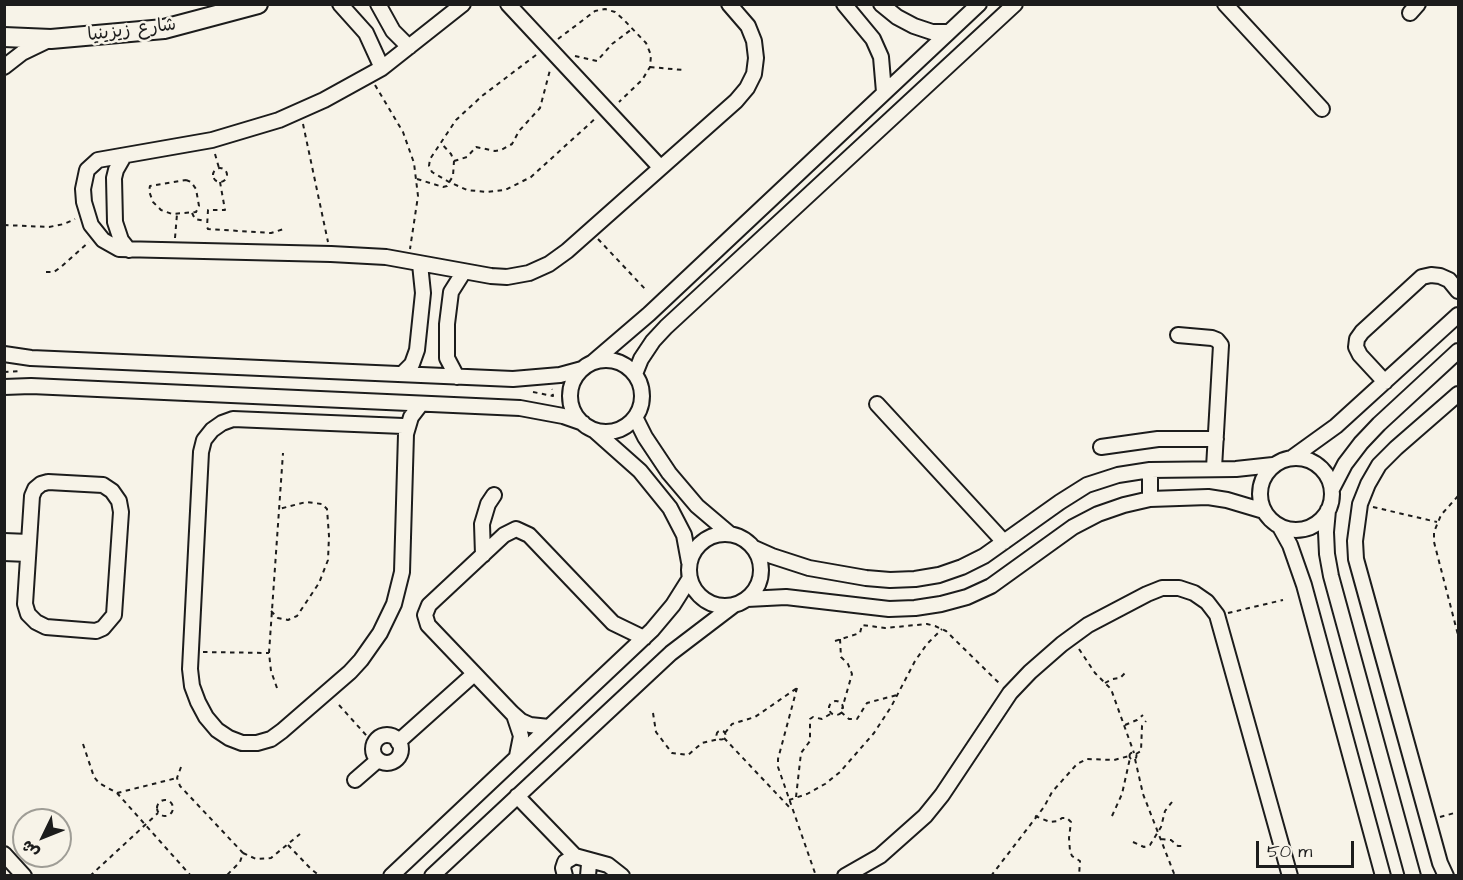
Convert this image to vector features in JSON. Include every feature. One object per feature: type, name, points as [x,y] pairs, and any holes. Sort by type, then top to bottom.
[{"type":"main road","name":"شارع زيزينيا","points":[[4,37],[51,39],[164,29],[212,12],[251,6]]},
{"type":"street","points":[[340,4],[366,33],[382,68]]},
{"type":"street","points":[[378,4],[393,31],[409,47]]},
{"type":"street","points":[[463,4],[382,68],[300,110],[235,134],[98,160],[87,170],[83,189],[87,214],[98,234],[111,246],[129,250],[386,257],[463,273],[507,277],[529,273],[549,264],[567,251],[736,101],[747,88],[754,74],[756,58],[754,41],[748,26],[729,4]]},
{"type":"street","points":[[508,4],[660,167]]},
{"type":"street","points":[[844,4],[873,39],[881,57],[884,92]]},
{"type":"street","points":[[881,4],[897,17],[914,26],[932,32],[949,32]]},
{"type":"street","points":[[979,4],[649,314],[574,378],[570,390],[575,414],[640,471],[670,508],[684,535],[689,571],[696,591],[706,601],[720,606],[786,597],[889,609],[941,604],[967,597],[991,586],[1073,527],[1098,514],[1124,505],[1150,499],[1208,497],[1236,502],[1264,511]]},
{"type":"street","points":[[635,374],[641,359],[666,327],[1015,4]]},
{"type":"street","points":[[1225,4],[1322,109]]},
{"type":"street","points":[[4,67],[22,53],[51,39]]},
{"type":"street","points":[[124,156],[114,178],[115,222],[121,240],[129,250]]},
{"type":"street","points":[[402,374],[412,364],[417,350],[423,293],[414,262]]},
{"type":"street","points":[[457,377],[447,358],[447,324],[451,292],[463,273]]},
{"type":"street","points":[[1385,382],[1360,355],[1356,347],[1357,339],[1362,332],[1422,277],[1440,276],[1449,280],[1458,291]]},
{"type":"street","points":[[754,548],[809,568],[890,580],[915,579],[954,570],[984,556],[1087,485],[1118,475],[1150,470],[1236,469],[1273,465],[1293,457],[1336,426],[1458,315]]},
{"type":"street","points":[[1178,334],[1212,338],[1221,345],[1214,468]]},
{"type":"street","points":[[1332,489],[1345,464],[1361,443],[1458,351]]},
{"type":"street","points":[[4,354],[31,358],[457,377],[536,378],[604,360],[616,361],[635,374],[642,395],[641,407],[635,417],[627,425],[605,432],[563,416],[519,408],[43,386],[4,387]]},
{"type":"street","points":[[1446,876],[1440,863],[1356,559],[1355,531],[1360,504],[1368,484],[1380,465],[1395,448],[1458,394]]},
{"type":"street","points":[[388,402],[405,430]]},
{"type":"street","points":[[405,430],[233,419],[212,430],[204,440],[201,452],[190,652],[192,686],[202,709],[217,730],[229,738],[242,743],[257,743],[271,739],[350,672],[380,633],[388,619],[402,572],[405,430],[421,404]]},
{"type":"street","points":[[877,404],[1004,542]]},
{"type":"street","points":[[635,417],[645,437],[669,473],[697,506],[730,534]]},
{"type":"street","points":[[1101,447],[1158,439],[1216,440]]},
{"type":"street","points":[[1273,465],[1261,481],[1259,491],[1264,511],[1270,520],[1280,527],[1302,530],[1313,526],[1328,510],[1332,500],[1332,489],[1323,469],[1304,458],[1293,457]]},
{"type":"street","points":[[1150,470],[1150,499]]},
{"type":"street","points":[[48,482],[103,486],[112,491],[119,501],[121,512],[114,615],[110,622],[96,631],[46,627],[36,622],[28,614],[24,604],[28,548],[32,496],[41,484],[48,482]]},
{"type":"street","points":[[483,555],[482,524],[488,504],[494,495]]},
{"type":"street","points":[[1328,510],[1326,532],[1331,576],[1413,876]]},
{"type":"street","points":[[1280,527],[1298,565],[1304,585],[1383,876]]},
{"type":"street","points":[[549,727],[521,722],[514,715],[428,625],[424,615],[429,605],[509,531],[523,531],[613,623],[626,654]]},
{"type":"street","points":[[391,876],[644,638],[668,612],[689,571],[694,551],[703,540],[716,534],[730,534],[744,538],[754,548],[760,561],[761,575],[756,588],[671,653],[432,876]]},
{"type":"street","points":[[4,541],[28,548]]},
{"type":"street","points":[[4,553],[28,548]]},
{"type":"street","points":[[845,876],[880,856],[916,826],[934,806],[1010,693],[1070,637],[1118,609],[1162,588],[1179,588],[1194,593],[1207,602],[1217,615],[1290,876]]},
{"type":"street","points":[[613,623],[644,638]]},
{"type":"street","points":[[398,742],[474,674]]},
{"type":"street","points":[[514,715],[520,736],[517,757]]},
{"type":"street","points":[[390,736],[398,742],[401,751],[396,760],[387,763],[378,760],[373,752],[374,744],[381,737],[390,736]]},
{"type":"street","points":[[356,780],[378,760]]},
{"type":"street","points":[[518,796],[580,858],[589,864],[588,876]]},
{"type":"street","points":[[4,855],[24,876]]},
{"type":"street","points":[[870,876],[880,856]]},
{"type":"street","points":[[565,876],[563,868],[565,862],[580,858],[608,865],[622,876]]},
{"type":"path","points":[[605,9],[615,12],[646,44],[651,55],[650,67],[642,80],[531,177],[514,187],[486,192],[467,190],[432,172],[429,166],[430,159],[456,120],[468,107],[555,55],[595,11],[605,9]]},
{"type":"path","points":[[555,55],[597,61],[612,44],[632,29]]},
{"type":"path","points":[[454,161],[467,157],[477,147],[495,151],[512,144],[519,131],[540,108],[555,55]]},
{"type":"path","points":[[650,67],[683,70]]},
{"type":"path","points":[[369,75],[403,132],[409,147],[418,196],[414,262]]},
{"type":"path","points":[[300,110],[331,254]]},
{"type":"path","points":[[416,179],[443,188],[449,182],[453,176],[454,161],[447,148],[441,143]]},
{"type":"path","points":[[219,168],[225,170],[227,176],[223,182],[220,182],[213,176],[213,172],[219,168]]},
{"type":"path","points":[[186,180],[190,182],[195,189],[199,206],[196,212],[177,214],[166,212],[156,206],[150,196],[150,186],[186,180]]},
{"type":"path","points":[[220,182],[225,210],[208,210],[207,227],[211,230],[271,233],[284,229]]},
{"type":"path","points":[[192,213],[195,219],[207,222]]},
{"type":"path","points":[[4,225],[57,226],[87,214]]},
{"type":"path","points":[[176,251],[177,214]]},
{"type":"path","points":[[590,230],[646,290]]},
{"type":"path","points":[[46,272],[54,272],[61,267],[98,234]]},
{"type":"path","points":[[278,688],[271,671],[269,653],[283,453]]},
{"type":"path","points":[[1458,496],[1437,522],[1434,542],[1458,635]]},
{"type":"path","points":[[272,611],[278,618],[288,620],[297,616],[319,583],[328,560],[329,516],[327,509],[322,504],[306,502],[279,509]]},
{"type":"path","points":[[1360,504],[1437,522]]},
{"type":"path","points":[[1217,615],[1283,600]]},
{"type":"path","points":[[835,641],[860,633],[862,626],[885,628],[927,624],[942,629],[1010,693]]},
{"type":"path","points":[[789,800],[807,794],[840,772],[874,733],[915,661],[942,629]]},
{"type":"path","points":[[1070,637],[1095,673],[1113,693],[1135,753],[1143,794],[1171,860],[1175,876]]},
{"type":"path","points":[[796,798],[801,753],[810,741],[810,719],[813,717],[822,719],[842,710],[852,674],[848,664],[841,657],[840,639]]},
{"type":"path","points":[[190,652],[269,653]]},
{"type":"path","points":[[1105,683],[1120,678],[1125,673]]},
{"type":"path","points":[[724,738],[732,724],[755,717],[797,688],[778,759],[778,767],[816,876]]},
{"type":"path","points":[[832,713],[829,708],[834,701],[842,704],[842,710],[849,719],[857,719],[867,703],[897,695]]},
{"type":"path","points":[[339,705],[374,744]]},
{"type":"path","points":[[653,713],[658,737],[672,753],[688,755],[702,743],[724,738]]},
{"type":"path","points":[[1125,725],[1143,715]]},
{"type":"path","points":[[1112,816],[1122,794],[1131,753],[1141,751],[1142,726],[1146,722]]},
{"type":"path","points":[[719,740],[717,732],[725,733]]},
{"type":"path","points":[[724,738],[793,812]]},
{"type":"path","points":[[83,744],[94,777],[99,783],[117,793],[191,876]]},
{"type":"path","points":[[991,876],[1047,803],[1054,789],[1077,764],[1088,759],[1114,760],[1130,757],[1135,759]]},
{"type":"path","points":[[181,767],[177,778],[180,786],[243,853],[264,860],[278,854],[300,834]]},
{"type":"path","points":[[117,793],[177,778]]},
{"type":"path","points":[[168,800],[173,805],[174,809],[170,815],[164,816],[158,813],[157,806],[161,801],[168,800]]},
{"type":"path","points":[[1133,842],[1147,847],[1161,827],[1165,811],[1172,802]]},
{"type":"path","points":[[1429,820],[1458,812]]},
{"type":"path","points":[[90,876],[158,813]]},
{"type":"path","points":[[1035,816],[1050,822],[1062,818],[1071,822],[1070,851],[1072,856],[1080,861],[1079,876]]},
{"type":"path","points":[[1161,839],[1171,840],[1178,846],[1182,846]]},
{"type":"path","points":[[288,845],[320,876]]},
{"type":"path","points":[[226,876],[240,862],[243,853]]}]
